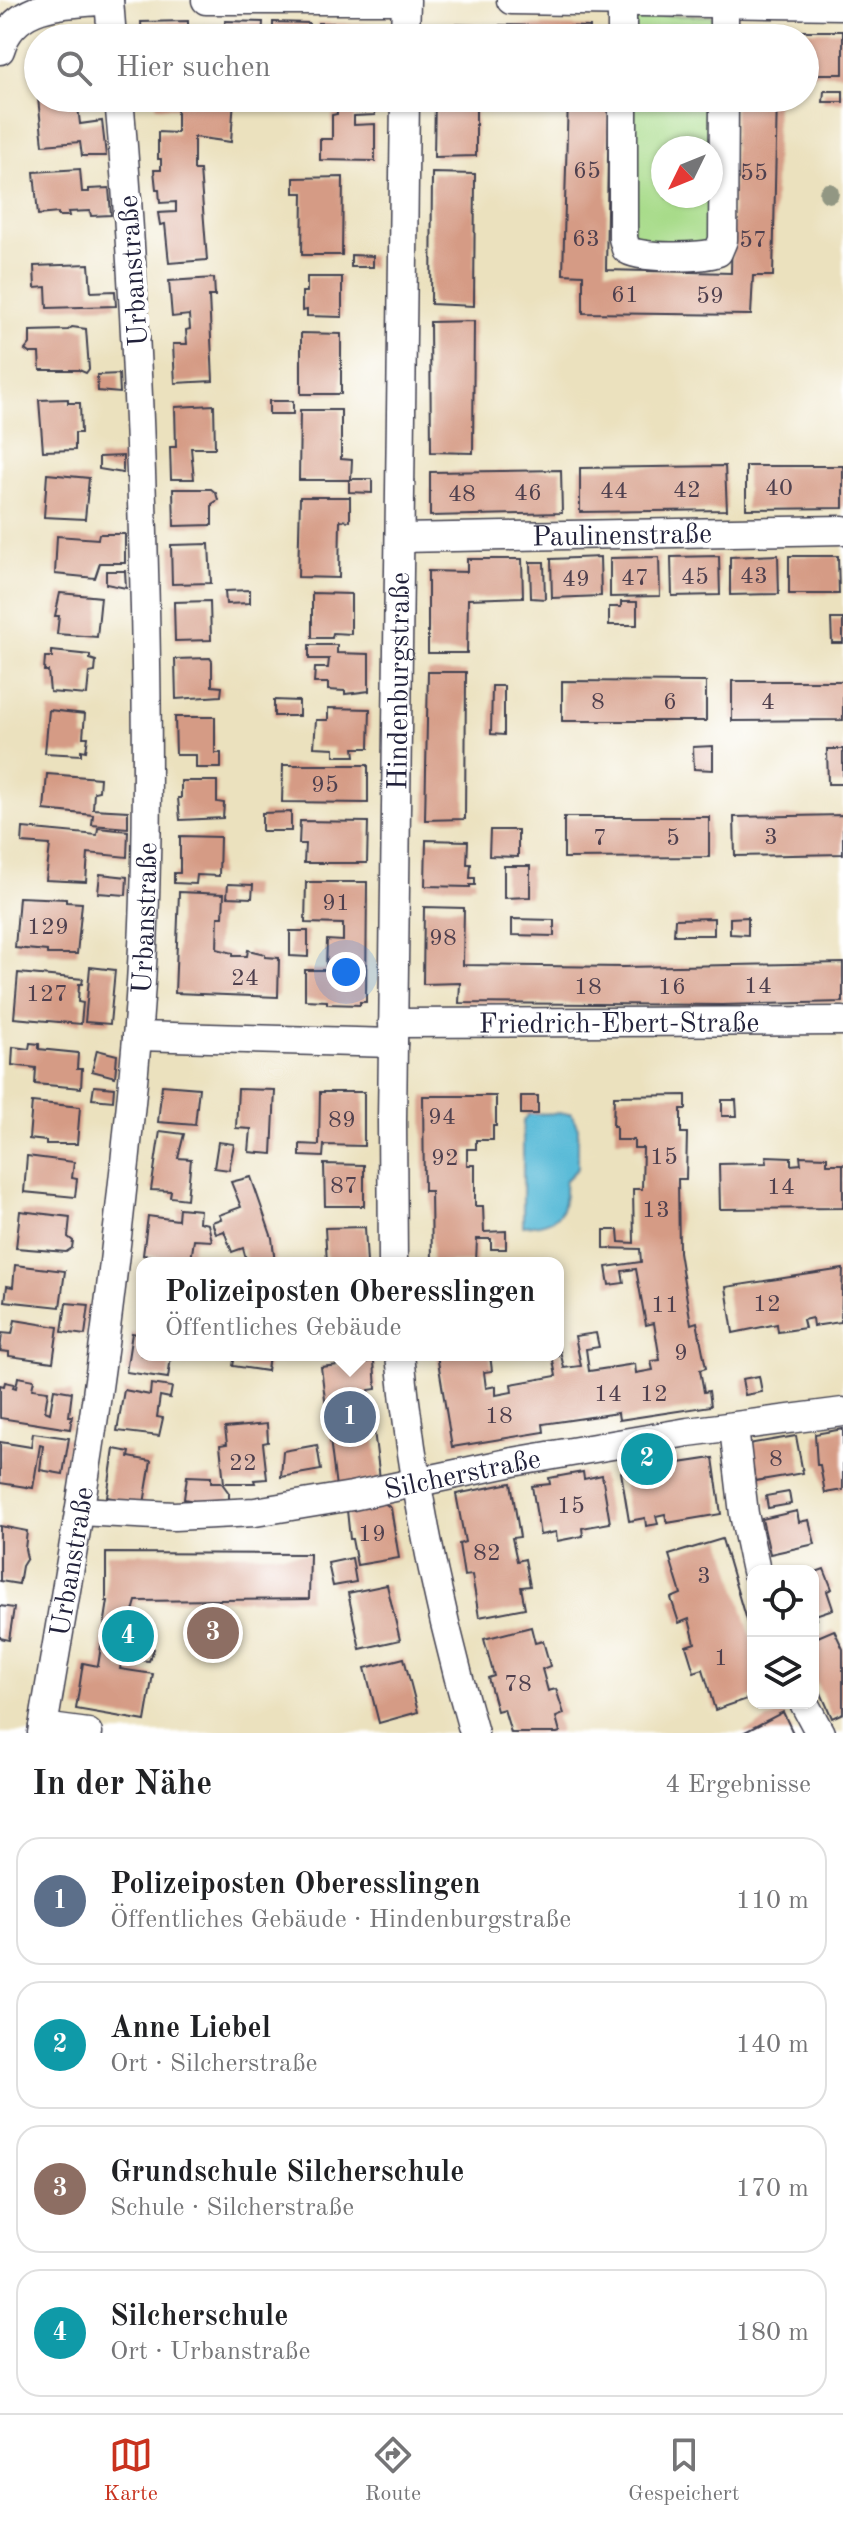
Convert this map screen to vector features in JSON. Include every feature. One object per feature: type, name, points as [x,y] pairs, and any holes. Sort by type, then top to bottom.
[{"type":"street","points":[[0,50],[8,31],[31,12],[50,6],[109,0],[111,24]]},
{"type":"street","points":[[206,0],[404,0],[405,24]]},
{"type":"street","points":[[511,0],[843,5]]},
{"type":"street","points":[[610,1],[617,24]]},
{"type":"street","points":[[724,4],[724,24]]},
{"type":"street","name":"Urbanstraße","points":[[43,1730],[80,1511],[107,1315],[137,1036],[146,874],[148,765],[136,326],[120,112]]},
{"type":"street","name":"Hindenburgstraße","points":[[393,1257],[405,112]]},
{"type":"street","points":[[623,112],[623,238],[626,249],[637,255],[707,256],[718,252],[723,240],[724,112]]},
{"type":"street","name":"Paulinenstraße","points":[[400,538],[843,530]]},
{"type":"street","name":"Friedrich-Ebert-Straße","points":[[137,1036],[393,1033],[843,1021]]},
{"type":"street","points":[[401,1361],[416,1482],[439,1602],[474,1733]]},
{"type":"street","name":"Silcherstraße","points":[[80,1511],[174,1516],[255,1512],[301,1506],[513,1462],[688,1432],[843,1412]]},
{"type":"street","points":[[734,1428],[744,1514],[755,1565]]},
{"type":"street","points":[[807,1709],[820,1733]]},
{"type":"street","points":[[43,1730],[88,1733]]},
{"type":"green space","points":[[635,15],[713,16],[713,24],[635,24]]},
{"type":"green space","points":[[634,112],[714,112],[714,136],[651,136],[651,208],[714,208],[714,246],[633,243]]},
{"type":"water","points":[[571,1113],[578,1128],[578,1168],[565,1181],[562,1210],[552,1220],[523,1226],[523,1122],[529,1114]]},
{"type":"building","points":[[188,21],[188,24],[141,24]]},
{"type":"building","points":[[225,21],[263,22],[263,24],[225,24]]},
{"type":"building","points":[[273,22],[309,23],[309,24]]},
{"type":"building","points":[[819,31],[843,31],[843,74],[819,74]]},
{"type":"building","points":[[824,91],[843,91],[843,102],[823,102]]},
{"type":"building","points":[[39,112],[79,112],[80,124],[102,121],[106,156],[82,156],[80,142],[43,145]]},
{"type":"building","points":[[177,112],[233,112],[231,142],[194,137],[194,170],[200,170],[207,260],[169,263],[165,224],[160,225],[158,213],[176,212],[176,202],[160,203],[159,189],[156,189],[154,170],[161,170],[158,132],[177,133]]},
{"type":"building","points":[[375,112],[375,115],[354,116],[354,125],[375,124],[375,161],[320,160],[320,139],[332,139],[332,115]]},
{"type":"building","points":[[435,112],[476,112],[476,156],[434,157]]},
{"type":"building","points":[[568,112],[609,112],[606,270],[731,273],[735,112],[777,112],[773,276],[753,276],[751,315],[583,313],[583,275],[563,274]]},
{"type":"building","points":[[80,169],[82,192],[109,188],[111,215],[91,216],[90,211],[68,212],[69,216],[58,216],[58,213],[38,215],[34,172]]},
{"type":"building","points":[[432,173],[475,174],[474,306],[431,304]]},
{"type":"building","points":[[343,177],[342,255],[302,255],[303,193],[294,193],[294,178]]},
{"type":"building","points":[[351,255],[373,256],[373,267],[351,267]]},
{"type":"building","points":[[89,264],[91,292],[115,291],[116,306],[47,308],[46,287],[35,288],[34,266]]},
{"type":"building","points":[[307,277],[342,277],[342,317],[307,316],[307,310],[302,311],[302,292],[307,292]]},
{"type":"building","points":[[214,278],[215,296],[209,296],[213,381],[175,383],[173,344],[187,344],[186,330],[190,329],[189,315],[172,317],[169,281]]},
{"type":"building","points":[[474,321],[473,453],[431,452],[430,322]]},
{"type":"building","points":[[72,327],[86,329],[89,369],[86,373],[79,370],[40,370],[39,353],[25,350],[30,344],[30,331],[68,330]]},
{"type":"building","points":[[301,333],[341,334],[341,394],[301,394]]},
{"type":"building","points":[[119,374],[120,393],[98,391],[97,375]]},
{"type":"building","points":[[68,399],[68,403],[80,403],[81,433],[75,433],[75,450],[43,451],[39,400]]},
{"type":"building","points":[[269,401],[293,401],[293,414],[269,414]]},
{"type":"building","points":[[214,405],[215,448],[191,448],[194,479],[171,479],[170,447],[176,447],[175,407]]},
{"type":"building","points":[[300,410],[341,410],[341,459],[352,460],[351,479],[372,479],[372,493],[349,492],[349,480],[299,480]]},
{"type":"building","points":[[123,456],[123,473],[99,469],[99,457]]},
{"type":"building","points":[[725,466],[727,510],[580,512],[580,468]]},
{"type":"building","points":[[746,466],[843,466],[843,508],[746,509]]},
{"type":"building","points":[[561,470],[562,513],[430,516],[430,472]]},
{"type":"building","points":[[47,474],[89,478],[85,519],[44,517]]},
{"type":"building","points":[[173,489],[211,489],[216,493],[218,500],[212,504],[212,525],[174,526]]},
{"type":"building","points":[[300,497],[350,497],[350,521],[340,520],[339,578],[298,577]]},
{"type":"building","points":[[99,534],[125,534],[125,563],[100,563],[95,578],[55,574],[57,536],[98,539]]},
{"type":"building","points":[[209,544],[211,583],[172,584],[171,545]]},
{"type":"building","points":[[778,555],[779,594],[730,595],[730,557]]},
{"type":"building","points":[[719,556],[720,595],[672,596],[671,557]]},
{"type":"building","points":[[789,556],[838,556],[839,594],[789,594]]},
{"type":"building","points":[[600,557],[601,596],[552,598],[551,559]]},
{"type":"building","points":[[659,557],[660,596],[610,597],[610,558]]},
{"type":"building","points":[[467,559],[522,559],[523,597],[468,599],[467,653],[428,653],[428,571],[467,572]]},
{"type":"building","points":[[530,562],[544,562],[545,599],[531,598]]},
{"type":"building","points":[[106,571],[125,571],[126,588],[106,584]]},
{"type":"building","points":[[250,590],[250,603],[226,604],[225,591]]},
{"type":"building","points":[[60,593],[101,597],[97,637],[57,634],[59,616],[55,616]]},
{"type":"building","points":[[312,593],[351,594],[351,634],[333,633],[332,638],[312,638]]},
{"type":"building","points":[[210,601],[211,640],[175,641],[174,602]]},
{"type":"building","points":[[621,602],[637,602],[637,625],[609,625],[609,607],[621,607]]},
{"type":"building","points":[[831,619],[843,619],[843,643],[832,643]]},
{"type":"building","points":[[309,645],[337,645],[337,653],[369,654],[369,691],[345,694],[345,691],[328,690],[328,683],[314,683],[315,668],[328,668],[329,659],[309,659]]},
{"type":"building","points":[[52,651],[90,655],[90,659],[96,661],[95,672],[89,673],[87,695],[50,692],[48,671],[44,671],[45,657],[52,657]]},
{"type":"building","points":[[210,658],[212,686],[222,687],[221,696],[176,699],[175,659]]},
{"type":"building","points":[[428,672],[466,672],[465,819],[425,820]]},
{"type":"building","points":[[562,681],[706,682],[706,721],[562,721]]},
{"type":"building","points":[[732,681],[843,681],[843,720],[732,721]]},
{"type":"building","points":[[492,686],[504,686],[504,735],[491,734]]},
{"type":"building","points":[[274,700],[299,701],[299,716],[274,716]]},
{"type":"building","points":[[328,708],[370,709],[369,748],[354,748],[355,756],[334,756],[334,748],[314,747],[316,720],[328,720]]},
{"type":"building","points":[[49,710],[85,714],[83,737],[88,737],[86,751],[81,750],[81,755],[45,753]]},
{"type":"building","points":[[175,717],[215,717],[215,753],[221,753],[221,768],[196,768],[196,755],[176,755]]},
{"type":"building","points":[[713,746],[713,770],[694,769],[693,747]]},
{"type":"building","points":[[827,749],[843,749],[843,784],[828,784]]},
{"type":"building","points":[[283,765],[368,765],[368,803],[282,802]]},
{"type":"building","points":[[47,774],[100,778],[99,791],[94,792],[93,809],[128,811],[128,828],[92,825],[93,815],[44,810]]},
{"type":"building","points":[[181,781],[217,781],[217,802],[224,803],[223,818],[180,820],[178,798],[181,798]]},
{"type":"building","points":[[291,812],[291,831],[262,831],[262,813]]},
{"type":"building","points":[[843,815],[843,854],[735,856],[734,817]]},
{"type":"building","points":[[564,817],[709,817],[709,857],[564,858]]},
{"type":"building","points":[[300,821],[368,822],[367,863],[304,863],[305,844],[299,844]]},
{"type":"building","points":[[23,828],[97,835],[98,828],[128,831],[127,857],[88,853],[86,882],[46,880],[50,845],[22,843]]},
{"type":"building","points":[[490,830],[518,830],[518,857],[489,856]]},
{"type":"building","points":[[180,836],[220,837],[219,876],[197,875],[196,884],[174,883],[174,873],[180,873]]},
{"type":"building","points":[[426,840],[468,841],[467,864],[471,864],[470,878],[475,878],[475,885],[425,886]]},
{"type":"building","points":[[504,866],[530,866],[530,897],[504,898]]},
{"type":"building","points":[[100,874],[127,877],[126,895],[98,893]]},
{"type":"building","points":[[306,882],[367,882],[366,1002],[360,1002],[360,1005],[305,1000],[305,970],[326,970],[327,940],[343,941],[343,924],[305,923]]},
{"type":"building","points":[[228,884],[253,885],[252,898],[227,897]]},
{"type":"building","points":[[179,892],[224,894],[223,917],[218,917],[217,949],[233,953],[233,956],[247,956],[248,950],[265,954],[265,957],[279,958],[278,997],[175,993]]},
{"type":"building","points":[[19,897],[66,899],[66,902],[82,903],[77,954],[47,954],[47,951],[15,948]]},
{"type":"building","points":[[424,907],[464,908],[463,965],[623,967],[843,963],[843,1002],[722,1005],[459,1003],[460,983],[423,984]]},
{"type":"building","points":[[748,917],[748,935],[730,934],[730,918]]},
{"type":"building","points":[[714,918],[714,935],[674,935],[675,919]]},
{"type":"building","points":[[512,919],[554,920],[554,936],[512,935]]},
{"type":"building","points":[[290,931],[308,931],[308,957],[290,956]]},
{"type":"building","points":[[90,967],[115,970],[110,1024],[85,1022]]},
{"type":"building","points":[[18,973],[83,979],[79,984],[78,1002],[83,1003],[81,1024],[14,1018]]},
{"type":"building","points":[[30,1043],[39,1044],[39,1049],[78,1053],[77,1069],[82,1069],[81,1088],[35,1084],[36,1068],[12,1065],[13,1047],[29,1049]]},
{"type":"building","points":[[97,1050],[117,1055],[115,1077],[92,1071]]},
{"type":"building","points":[[162,1085],[199,1088],[195,1125],[158,1122]]},
{"type":"building","points":[[94,1086],[114,1088],[113,1101],[92,1099]]},
{"type":"building","points":[[238,1089],[275,1090],[272,1154],[249,1152],[251,1129],[236,1128]]},
{"type":"building","points":[[320,1092],[364,1092],[364,1146],[324,1145],[323,1157],[300,1156],[300,1144],[319,1145]]},
{"type":"building","points":[[686,1095],[686,1109],[681,1109],[681,1133],[687,1133],[686,1179],[678,1179],[679,1252],[691,1324],[697,1322],[706,1368],[700,1370],[704,1392],[709,1391],[711,1406],[619,1420],[618,1413],[543,1424],[544,1432],[452,1447],[438,1361],[491,1361],[492,1371],[484,1372],[486,1388],[496,1386],[496,1395],[512,1392],[511,1384],[556,1376],[553,1361],[562,1361],[564,1368],[581,1366],[575,1336],[596,1333],[599,1347],[586,1349],[589,1371],[635,1364],[636,1373],[653,1370],[651,1361],[660,1360],[654,1323],[646,1325],[636,1269],[622,1271],[624,1283],[609,1285],[606,1267],[641,1262],[640,1249],[604,1248],[604,1230],[618,1230],[619,1242],[634,1243],[633,1189],[642,1189],[643,1148],[634,1148],[634,1140],[616,1140],[614,1096]]},
{"type":"building","points":[[423,1096],[496,1096],[493,1140],[476,1140],[476,1149],[467,1149],[467,1165],[475,1165],[475,1206],[483,1206],[484,1232],[506,1231],[506,1249],[491,1249],[491,1239],[477,1239],[476,1257],[432,1257],[431,1191],[424,1191]]},
{"type":"building","points":[[521,1096],[538,1096],[538,1114],[521,1114]]},
{"type":"building","points":[[722,1100],[736,1100],[737,1116],[722,1116]]},
{"type":"building","points":[[32,1102],[80,1107],[77,1144],[46,1144],[46,1141],[29,1139]]},
{"type":"building","points":[[160,1131],[184,1134],[178,1158],[191,1159],[187,1199],[170,1197],[171,1191],[151,1190]]},
{"type":"building","points":[[218,1142],[234,1144],[229,1170],[214,1168]]},
{"type":"building","points":[[27,1156],[74,1162],[72,1178],[77,1179],[75,1197],[24,1192]]},
{"type":"building","points":[[766,1156],[791,1157],[791,1165],[801,1164],[800,1156],[827,1157],[827,1164],[843,1164],[843,1208],[720,1209],[719,1164],[767,1163]]},
{"type":"building","points":[[324,1164],[364,1165],[364,1206],[325,1206]]},
{"type":"building","points":[[251,1177],[272,1238],[274,1257],[245,1257],[243,1248],[232,1252],[224,1231],[216,1234],[212,1222],[221,1219],[219,1215],[241,1207],[231,1182]]},
{"type":"building","points":[[179,1208],[200,1210],[199,1222],[208,1224],[212,1241],[194,1240],[191,1257],[143,1255],[148,1216],[178,1220]]},
{"type":"building","points":[[20,1211],[70,1217],[68,1237],[73,1241],[72,1248],[66,1252],[16,1248]]},
{"type":"building","points":[[365,1227],[367,1257],[327,1257],[325,1228]]},
{"type":"building","points":[[15,1265],[65,1271],[60,1307],[5,1301],[7,1286],[13,1287]]},
{"type":"building","points":[[843,1269],[841,1322],[813,1326],[812,1318],[803,1320],[805,1328],[778,1332],[777,1324],[733,1333],[726,1287]]},
{"type":"building","points":[[66,1303],[89,1305],[85,1335],[62,1332]]},
{"type":"building","points":[[15,1320],[58,1327],[53,1362],[9,1356],[9,1352],[0,1351],[2,1333],[12,1334]]},
{"type":"building","points":[[132,1333],[136,1334],[136,1361],[170,1361],[168,1378],[126,1372]]},
{"type":"building","points":[[234,1361],[268,1361],[267,1371],[233,1366]]},
{"type":"building","points":[[374,1361],[376,1389],[369,1390],[380,1479],[336,1487],[321,1367]]},
{"type":"building","points":[[759,1376],[762,1392],[745,1395],[742,1379]]},
{"type":"building","points":[[18,1377],[34,1380],[32,1389],[48,1391],[45,1411],[50,1413],[54,1389],[72,1392],[70,1429],[0,1418],[0,1385],[4,1386],[5,1382],[14,1384],[16,1388]]},
{"type":"building","points":[[151,1384],[172,1387],[170,1398],[160,1396],[157,1417],[163,1418],[159,1436],[117,1431],[124,1390],[150,1395]]},
{"type":"building","points":[[267,1424],[268,1442],[263,1443],[267,1479],[254,1480],[255,1483],[224,1483],[220,1445],[227,1444],[225,1428]]},
{"type":"building","points":[[843,1429],[843,1490],[825,1493],[820,1465],[817,1465],[815,1434]]},
{"type":"building","points":[[33,1433],[69,1438],[63,1474],[40,1470],[43,1446],[40,1445],[33,1488],[0,1483],[0,1442],[31,1447]]},
{"type":"building","points":[[796,1436],[803,1473],[755,1481],[748,1444]]},
{"type":"building","points":[[317,1445],[321,1470],[281,1477],[283,1451]]},
{"type":"building","points":[[114,1449],[130,1452],[129,1457],[151,1461],[144,1504],[107,1497]]},
{"type":"building","points":[[678,1457],[679,1463],[713,1458],[721,1514],[667,1523],[665,1514],[656,1516],[658,1524],[646,1526],[645,1518],[629,1521],[621,1472],[646,1468],[645,1462]]},
{"type":"building","points":[[583,1472],[584,1479],[602,1475],[610,1523],[582,1528],[583,1536],[557,1541],[556,1532],[540,1535],[532,1486],[550,1484],[549,1478]]},
{"type":"building","points":[[187,1476],[211,1477],[211,1482],[221,1482],[229,1493],[229,1502],[209,1504],[184,1499]]},
{"type":"building","points":[[511,1483],[520,1537],[512,1538],[517,1561],[525,1559],[530,1586],[521,1587],[525,1608],[479,1617],[472,1575],[464,1576],[459,1544],[465,1542],[456,1494]]},
{"type":"building","points":[[789,1492],[791,1504],[768,1508],[766,1496]]},
{"type":"building","points":[[384,1503],[391,1508],[399,1558],[357,1565],[347,1510]]},
{"type":"building","points":[[797,1511],[799,1522],[809,1520],[815,1544],[770,1554],[762,1519]]},
{"type":"building","points":[[0,1526],[27,1531],[27,1558],[22,1566],[19,1584],[0,1581]]},
{"type":"building","points":[[722,1539],[747,1624],[747,1699],[715,1710],[703,1669],[694,1672],[686,1646],[695,1643],[689,1619],[679,1623],[671,1598],[681,1594],[669,1555]]},
{"type":"building","points":[[106,1553],[310,1554],[309,1599],[136,1601],[129,1626],[155,1629],[150,1645],[154,1649],[149,1661],[122,1659],[120,1669],[153,1674],[145,1721],[76,1709],[83,1663],[98,1666],[108,1601]]},
{"type":"building","points":[[352,1558],[356,1582],[333,1586],[328,1563]]},
{"type":"building","points":[[824,1569],[832,1589],[827,1591],[833,1609],[819,1614],[819,1571]]},
{"type":"building","points":[[387,1585],[400,1640],[360,1649],[348,1593]]},
{"type":"building","points":[[0,1606],[14,1608],[9,1640],[0,1638]]},
{"type":"building","points":[[531,1627],[535,1643],[543,1641],[550,1666],[542,1669],[548,1691],[556,1689],[564,1714],[556,1717],[560,1732],[557,1733],[511,1733],[504,1709],[497,1711],[488,1678],[494,1676],[484,1639]]},
{"type":"building","points":[[834,1630],[843,1649],[843,1713],[832,1718],[819,1689],[819,1636]]},
{"type":"building","points":[[404,1658],[418,1712],[379,1723],[365,1668]]},
{"type":"building","points":[[783,1712],[793,1733],[743,1733]]},
{"type":"place","name":"Polizeiposten Oberesslingen","points":[[350,1417]]},
{"type":"place","name":"Anne Liebel","points":[[647,1459]]},
{"type":"place","name":"Grundschule Silcherschule","points":[[213,1633]]},
{"type":"place","name":"Silcherschule","points":[[128,1636]]}]
